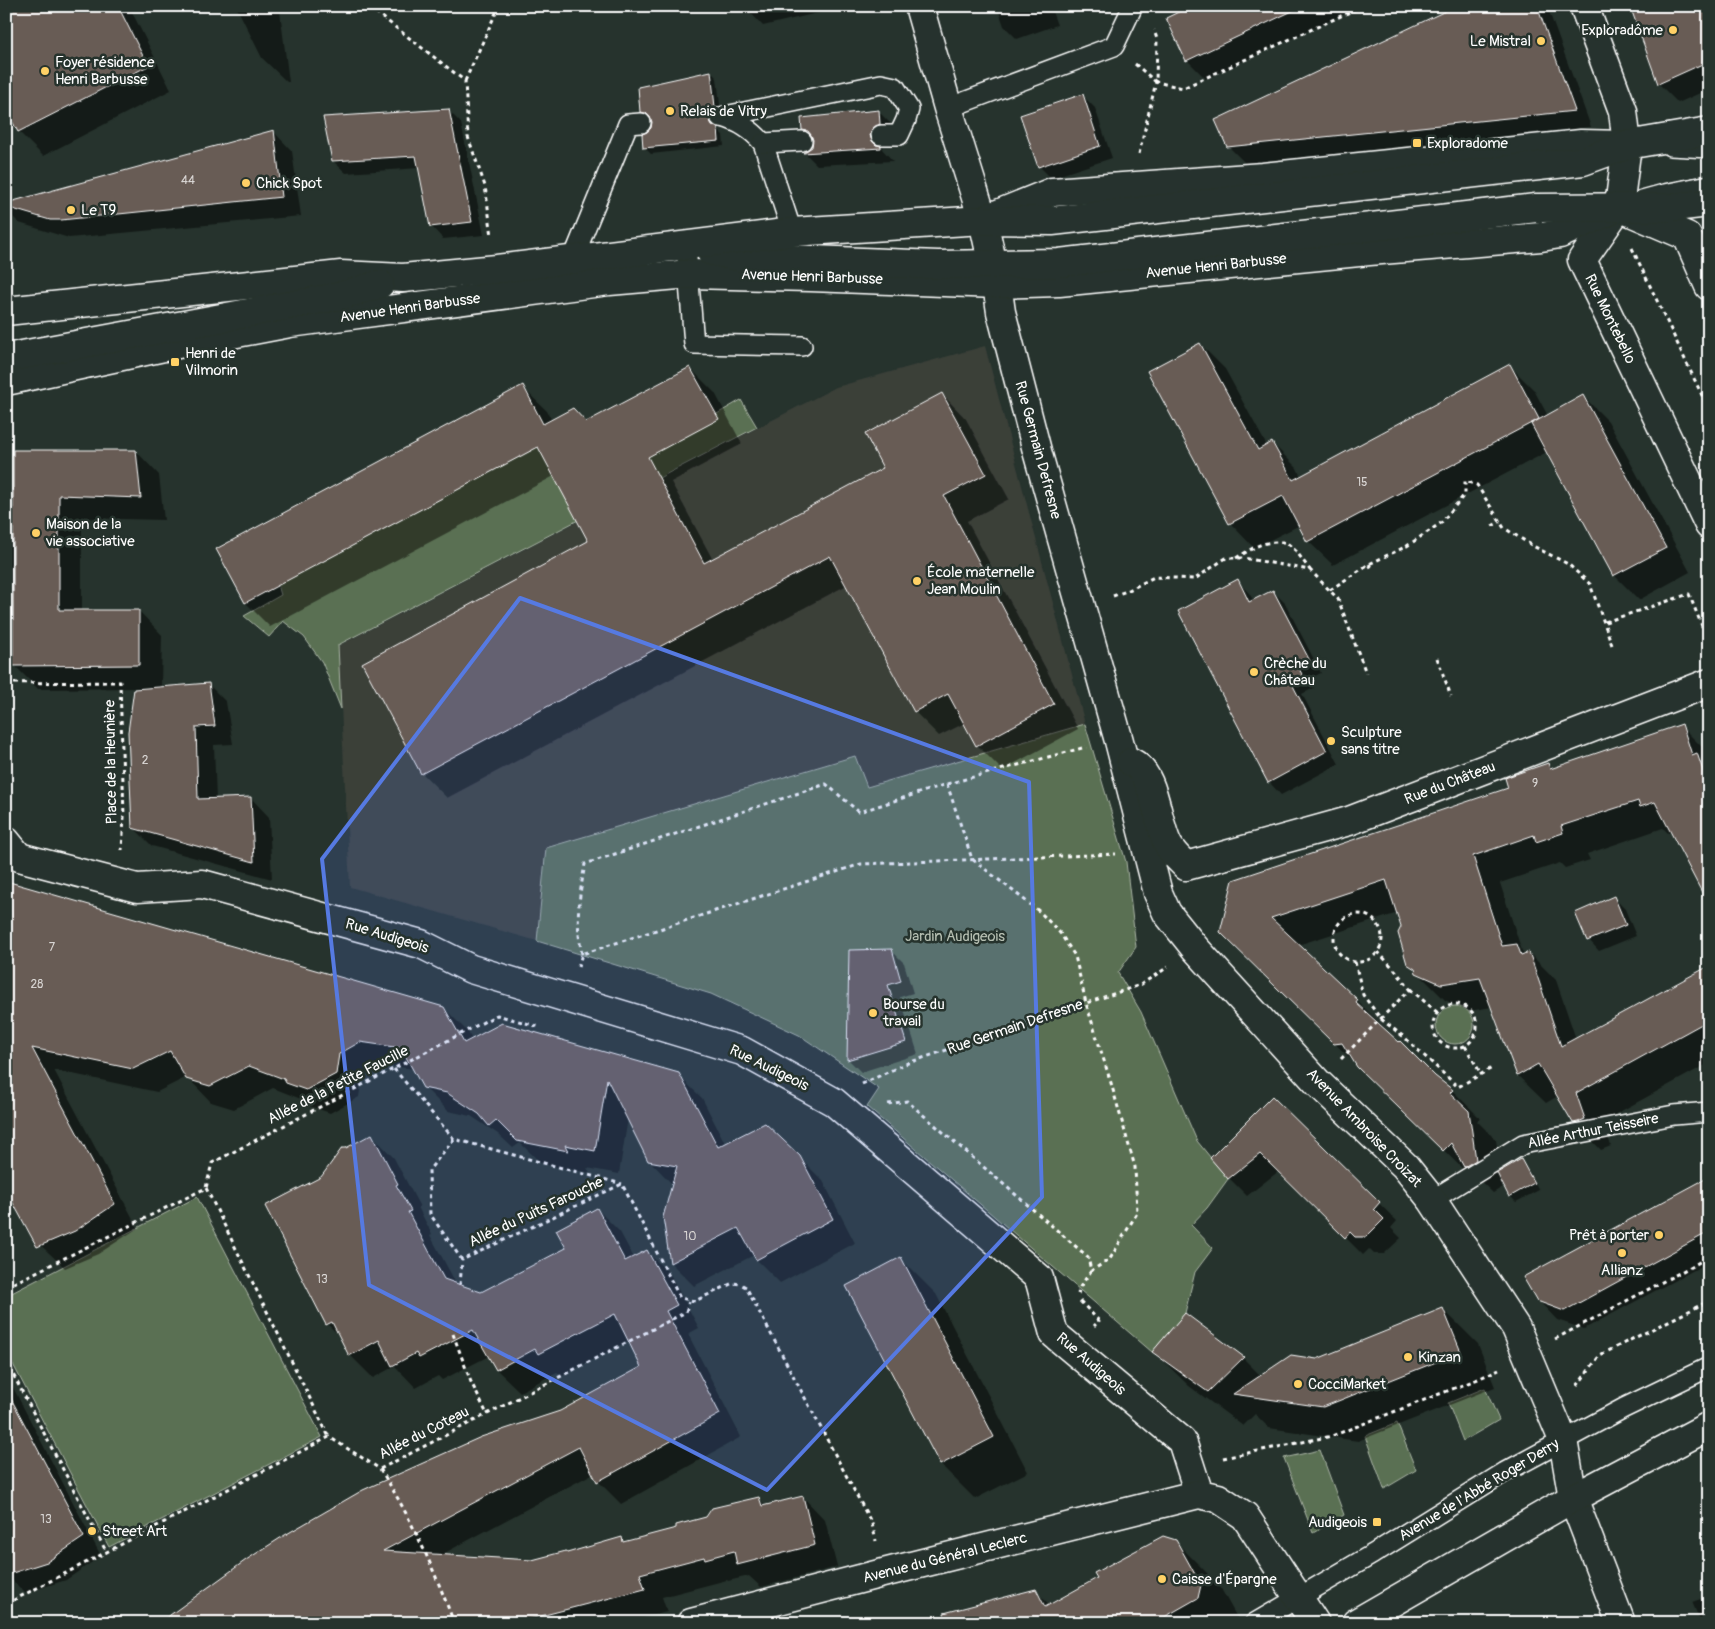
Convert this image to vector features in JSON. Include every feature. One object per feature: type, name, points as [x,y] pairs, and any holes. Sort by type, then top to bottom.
[{"type":"street","name":"Rue Germain Defresne","points":[[919,6],[983,220],[1001,312],[1037,451],[1082,608],[1162,903]]},
{"type":"street","points":[[1584,6],[1623,111],[1628,145],[1619,207],[1687,236],[1709,286]]},
{"type":"street","name":"Avenue Henri Barbusse","points":[[6,311],[341,275],[403,278],[496,269],[792,232],[983,220],[1052,221],[1583,160],[1628,145],[1709,131]]},
{"type":"street","name":"Avenue Henri Barbusse","points":[[983,220],[1052,192],[1263,177],[1581,144],[1628,145]]},
{"type":"street","name":"Avenue Henri Barbusse","points":[[6,381],[173,345],[290,323],[609,281],[690,274],[810,276],[995,274],[1059,263],[1536,208],[1674,207],[1709,203]]},
{"type":"street","name":"Rue Montebello","points":[[1619,207],[1582,260],[1709,525]]},
{"type":"street","name":"Avenue Henri Barbusse","points":[[686,246],[738,257],[938,264],[995,274]]},
{"type":"street","name":"Avenue Henri Barbusse","points":[[6,358],[340,296],[403,278]]},
{"type":"street","name":"Rue du Château","points":[[1186,866],[1349,821],[1709,683]]},
{"type":"street","points":[[1121,750],[1137,764],[1149,782],[1168,845],[1186,866],[1162,903]]},
{"type":"street","name":"Rue Audigeois","points":[[6,841],[19,856],[137,888],[202,884],[421,944],[472,969],[742,1051],[834,1102],[1039,1278],[1054,1334],[1182,1441],[1199,1494]]},
{"type":"street","name":"Avenue Ambroise Croizat","points":[[1162,903],[1195,948],[1318,1082],[1405,1166],[1432,1200],[1516,1328],[1563,1440],[1574,1498],[1621,1623]]},
{"type":"street","points":[[1356,1623],[1574,1498],[1709,1426]]},
{"type":"street","points":[[1199,1494],[1218,1498],[1245,1516],[1316,1623]]},
{"type":"street","name":"Avenue du Général Leclerc","points":[[691,1623],[1199,1494]]},
{"type":"lane","points":[[948,108],[1114,46],[1133,6]]},
{"type":"lane","points":[[792,232],[763,143],[755,133],[745,126],[718,117],[881,84],[895,87],[909,110],[899,135],[880,135]]},
{"type":"lane","points":[[572,261],[628,124],[641,123]]},
{"type":"lane","points":[[763,143],[802,141]]},
{"type":"lane","name":"Avenue Henri Barbusse","points":[[1628,145],[1709,148]]},
{"type":"lane","name":"Avenue Henri Barbusse","points":[[1619,207],[1664,194],[1709,185]]},
{"type":"lane","points":[[686,246],[690,274],[694,344],[802,346]]},
{"type":"lane","name":"Allée Arthur Teisseire","points":[[1432,1200],[1523,1144],[1674,1115],[1709,1112]]},
{"type":"lane","name":"Avenue de l'Abbé Roger Derry","points":[[1255,1623],[1505,1472],[1563,1440],[1709,1366]]},
{"type":"path","points":[[371,6],[373,10],[465,81]]},
{"type":"path","points":[[496,269],[485,186],[468,137],[465,81],[499,6]]},
{"type":"path","points":[[1114,46],[1156,82],[1183,88],[1363,6]]},
{"type":"path","points":[[1131,186],[1156,82],[1157,38],[1151,22]]},
{"type":"path","points":[[1628,241],[1709,410]]},
{"type":"path","points":[[1330,590],[1369,564],[1407,546],[1441,523],[1465,494],[1466,482],[1477,485],[1504,528],[1568,564],[1590,584],[1612,645]]},
{"type":"path","points":[[1492,526],[1500,522]]},
{"type":"path","points":[[1235,558],[1261,543],[1286,542],[1338,599],[1366,673]]},
{"type":"path","points":[[1082,608],[1129,590],[1154,577],[1195,580],[1226,558],[1243,558],[1310,570]]},
{"type":"path","points":[[1369,564],[1372,569]]},
{"type":"path","points":[[1605,622],[1689,594],[1704,630],[1709,634]]},
{"type":"path","points":[[1348,624],[1353,623]]},
{"type":"path","points":[[1437,658],[1451,696]]},
{"type":"path","name":"Place de la Heunière","points":[[6,683],[120,682],[124,818],[122,851]]},
{"type":"path","points":[[577,971],[582,954],[578,933],[578,905],[585,864],[826,784],[859,812],[947,784],[1091,746],[1121,750]]},
{"type":"path","points":[[947,784],[972,859],[1040,912],[1060,933],[1075,956],[1086,1003],[1135,1167],[1137,1213],[1110,1259],[1091,1271]]},
{"type":"path","points":[[582,954],[861,864],[1123,854],[1145,845]]},
{"type":"path","points":[[1360,914],[1371,918],[1380,928],[1382,940],[1378,952],[1368,960],[1355,962],[1343,958],[1335,948],[1333,936],[1338,924],[1347,916],[1360,914]]},
{"type":"path","name":"Rue Germain Defresne","points":[[834,1102],[858,1086],[905,1064],[1140,985],[1195,948]]},
{"type":"path","points":[[1378,952],[1410,989],[1438,1013]]},
{"type":"path","points":[[1355,962],[1363,995],[1381,1019],[1404,1037],[1458,1087],[1492,1068]]},
{"type":"path","points":[[1318,1082],[1410,989]]},
{"type":"path","points":[[1458,1004],[1467,1007],[1473,1013],[1477,1022],[1477,1031],[1473,1040],[1466,1046],[1457,1048],[1447,1047],[1439,1042],[1434,1034],[1432,1025],[1440,1009],[1458,1004]]},
{"type":"path","name":"Allée de la Petite Faucille","points":[[206,1188],[212,1163],[496,1015],[549,1029]]},
{"type":"path","points":[[1466,1046],[1481,1074]]},
{"type":"path","points":[[394,1069],[454,1139],[622,1184]]},
{"type":"path","name":"Allée du Puits Farouche","points":[[454,1139],[429,1170],[430,1214],[462,1260],[622,1184],[680,1298],[689,1301]]},
{"type":"path","points":[[6,1288],[206,1188],[329,1436],[6,1604]]},
{"type":"path","points":[[1190,1464],[1332,1436],[1478,1379],[1527,1355],[1709,1257]]},
{"type":"path","points":[[460,1285],[462,1260]]},
{"type":"path","points":[[689,1301],[700,1300],[733,1283],[743,1285],[746,1288],[872,1524]]},
{"type":"path","name":"Allée du Coteau","points":[[329,1436],[380,1469],[686,1312],[689,1301]]},
{"type":"path","points":[[1550,1412],[1566,1400],[1600,1355],[1709,1301]]},
{"type":"path","points":[[453,1334],[471,1382],[487,1414]]},
{"type":"path","points":[[6,1361],[106,1553]]},
{"type":"path","points":[[380,1469],[397,1496],[432,1566],[454,1623]]},
{"type":"highlighted area","points":[[520,598],[1029,782],[1042,1197],[767,1490],[369,1285],[322,859]]},
{"type":"shaded area","points":[[985,346],[1085,724],[867,787],[854,756],[546,848],[537,941],[350,887],[338,646],[836,387]]},
{"type":"green space","points":[[741,400],[757,427],[338,645],[341,709],[322,662],[304,637],[283,621],[269,637],[244,616],[281,595],[278,585],[538,447],[567,501]]},
{"type":"green space","name":"Jardin Audigeois","points":[[1085,724],[1126,862],[1136,947],[1118,973],[1141,1012],[1197,1141],[1228,1179],[1207,1208],[1191,1225],[1213,1248],[1195,1272],[1185,1313],[1152,1352],[867,1107],[879,1089],[799,1035],[711,994],[537,941],[546,848],[855,756],[867,787]]},
{"type":"green space","points":[[1455,1006],[1469,1011],[1474,1025],[1469,1039],[1455,1044],[1441,1039],[1436,1025],[1441,1011]]},
{"type":"green space","points":[[197,1197],[322,1437],[109,1547],[6,1351],[6,1296]]},
{"type":"green space","points":[[1485,1388],[1499,1420],[1463,1441],[1448,1403]]},
{"type":"green space","points":[[1397,1423],[1416,1470],[1384,1489],[1365,1436]]},
{"type":"green space","points":[[1320,1450],[1344,1515],[1313,1533],[1284,1458]]},
{"type":"building","name":"Foyer résidence Henri Barbusse","points":[[6,6],[118,6],[148,66],[18,132],[6,110]]},
{"type":"building","points":[[1191,6],[1303,6],[1186,61],[1166,18]]},
{"type":"building","points":[[1456,6],[1537,6],[1575,111],[1227,147],[1215,120]]},
{"type":"building","name":"Exploradôme","points":[[1630,6],[1709,6],[1709,61],[1658,84]]},
{"type":"building","points":[[711,71],[715,107],[710,113],[709,119],[712,125],[718,128],[719,141],[643,148],[642,134],[651,128],[652,122],[646,113],[640,112],[638,87]]},
{"type":"building","points":[[1083,94],[1100,146],[1038,167],[1020,115]]},
{"type":"building","points":[[449,109],[472,222],[430,227],[416,156],[332,161],[323,117]]},
{"type":"building","points":[[879,110],[880,124],[872,129],[870,135],[872,141],[876,145],[881,146],[881,148],[803,153],[812,147],[813,140],[808,131],[802,130],[801,118]]},
{"type":"building","points":[[274,130],[282,197],[61,220],[50,220],[6,207],[6,203]]},
{"type":"building","points":[[1200,343],[1258,450],[1272,442],[1293,480],[1510,364],[1539,419],[1307,542],[1283,496],[1229,524],[1147,371]]},
{"type":"building","points":[[690,367],[719,419],[648,457],[704,563],[883,468],[865,434],[942,393],[986,474],[944,496],[1054,704],[976,746],[948,694],[914,712],[830,556],[421,774],[362,663],[588,541],[538,447],[245,603],[216,549],[523,385],[543,424],[573,408],[586,422]]},
{"type":"building","points":[[1583,395],[1666,548],[1613,576],[1531,424]]},
{"type":"building","name":"Maison de la vie associative","points":[[13,450],[136,450],[141,498],[59,495],[59,610],[139,610],[139,665],[13,666]]},
{"type":"building","points":[[1238,579],[1249,602],[1273,590],[1310,661],[1298,667],[1303,676],[1291,682],[1327,751],[1268,783],[1178,611]]},
{"type":"building","points":[[209,683],[215,726],[196,727],[198,799],[251,797],[254,862],[132,828],[128,732],[134,689]]},
{"type":"building","points":[[1682,724],[1692,755],[1697,753],[1709,788],[1709,906],[1655,802],[1640,807],[1638,801],[1561,826],[1563,833],[1536,842],[1534,835],[1473,856],[1502,946],[1517,944],[1521,955],[1529,952],[1561,1046],[1709,966],[1709,1020],[1576,1093],[1585,1119],[1573,1123],[1538,1064],[1517,1076],[1480,978],[1441,984],[1416,973],[1415,969],[1407,964],[1398,933],[1401,927],[1386,880],[1271,918],[1358,1000],[1356,1003],[1400,1041],[1435,1076],[1453,1090],[1450,1093],[1469,1111],[1476,1160],[1464,1167],[1451,1143],[1443,1151],[1357,1067],[1342,1043],[1334,1044],[1220,932],[1233,880],[1508,788],[1505,778],[1513,775],[1548,763],[1550,769]]},
{"type":"building","points":[[6,881],[444,1007],[464,1043],[502,1023],[679,1073],[718,1147],[765,1123],[800,1156],[833,1219],[756,1260],[738,1228],[670,1263],[663,1217],[677,1166],[648,1161],[607,1079],[595,1151],[565,1145],[568,1151],[517,1141],[496,1120],[489,1126],[479,1114],[447,1093],[423,1088],[401,1048],[360,1042],[339,1054],[336,1074],[306,1090],[286,1083],[284,1079],[249,1066],[210,1086],[186,1079],[170,1051],[133,1069],[32,1048],[115,1204],[75,1231],[37,1247],[6,1190]]},
{"type":"building","points":[[1614,896],[1626,925],[1587,941],[1575,913]]},
{"type":"building","name":"Bourse du travail","points":[[892,949],[901,981],[888,985],[906,1042],[847,1060],[849,950]]},
{"type":"building","points":[[1272,1096],[1380,1202],[1374,1209],[1384,1219],[1366,1237],[1355,1237],[1350,1232],[1345,1238],[1260,1154],[1228,1179],[1210,1158]]},
{"type":"building","points":[[372,1134],[398,1184],[396,1185],[411,1211],[408,1212],[444,1279],[481,1292],[566,1248],[556,1230],[597,1208],[625,1261],[647,1250],[677,1305],[666,1311],[720,1414],[597,1482],[579,1447],[383,1551],[532,1560],[566,1551],[567,1553],[622,1537],[623,1542],[676,1528],[676,1525],[706,1517],[712,1508],[759,1497],[762,1506],[803,1496],[815,1545],[737,1565],[734,1551],[705,1559],[704,1557],[640,1574],[645,1589],[514,1623],[159,1623],[246,1560],[363,1490],[481,1437],[560,1411],[641,1367],[615,1314],[538,1354],[535,1349],[496,1370],[473,1330],[419,1358],[416,1353],[392,1366],[379,1340],[349,1356],[332,1322],[326,1325],[265,1206],[321,1177],[342,1148],[346,1148]]},
{"type":"building","points":[[1521,1159],[1534,1183],[1509,1197],[1497,1173]]},
{"type":"building","points":[[1709,1177],[1709,1232],[1564,1311],[1537,1301],[1523,1277]]},
{"type":"building","points":[[901,1257],[994,1437],[940,1465],[846,1286]]},
{"type":"building","points":[[1443,1308],[1461,1352],[1323,1407],[1233,1394],[1291,1355],[1317,1359]]},
{"type":"building","points":[[1185,1313],[1244,1357],[1208,1392],[1152,1352]]},
{"type":"building","points":[[6,1389],[84,1537],[47,1562],[6,1575]]},
{"type":"building","points":[[1163,1536],[1176,1540],[1201,1585],[1198,1598],[1154,1623],[946,1623],[944,1613],[1036,1589],[1045,1607],[1097,1578],[1094,1573]]},
{"type":"place","name":"Exploradôme","points":[[1673,30]]},
{"type":"place","name":"Le Mistral","points":[[1541,41]]},
{"type":"place","name":"Foyer résidence Henri Barbusse","points":[[45,71]]},
{"type":"place","name":"Relais de Vitry","points":[[670,111]]},
{"type":"place","name":"Exploradome","points":[[1417,143]]},
{"type":"place","name":"Chick Spot","points":[[246,183]]},
{"type":"place","name":"Le T9","points":[[71,210]]},
{"type":"place","name":"Henri de Vilmorin","points":[[175,362]]},
{"type":"place","name":"Maison de la vie associative","points":[[36,533]]},
{"type":"place","name":"École maternelle Jean Moulin","points":[[917,581]]},
{"type":"place","name":"Crèche du Château","points":[[1254,672]]},
{"type":"place","name":"Sculpture sans titre","points":[[1331,741]]},
{"type":"place","name":"Bourse du travail","points":[[873,1013]]},
{"type":"place","name":"Prêt à porter","points":[[1659,1235]]},
{"type":"place","name":"Allianz","points":[[1622,1253]]},
{"type":"place","name":"Kinzan","points":[[1408,1357]]},
{"type":"place","name":"CocciMarket","points":[[1298,1384]]},
{"type":"place","name":"Audigeois","points":[[1377,1522]]},
{"type":"place","name":"Street Art","points":[[92,1531]]},
{"type":"place","name":"Caisse d'Épargne","points":[[1162,1579]]}]
